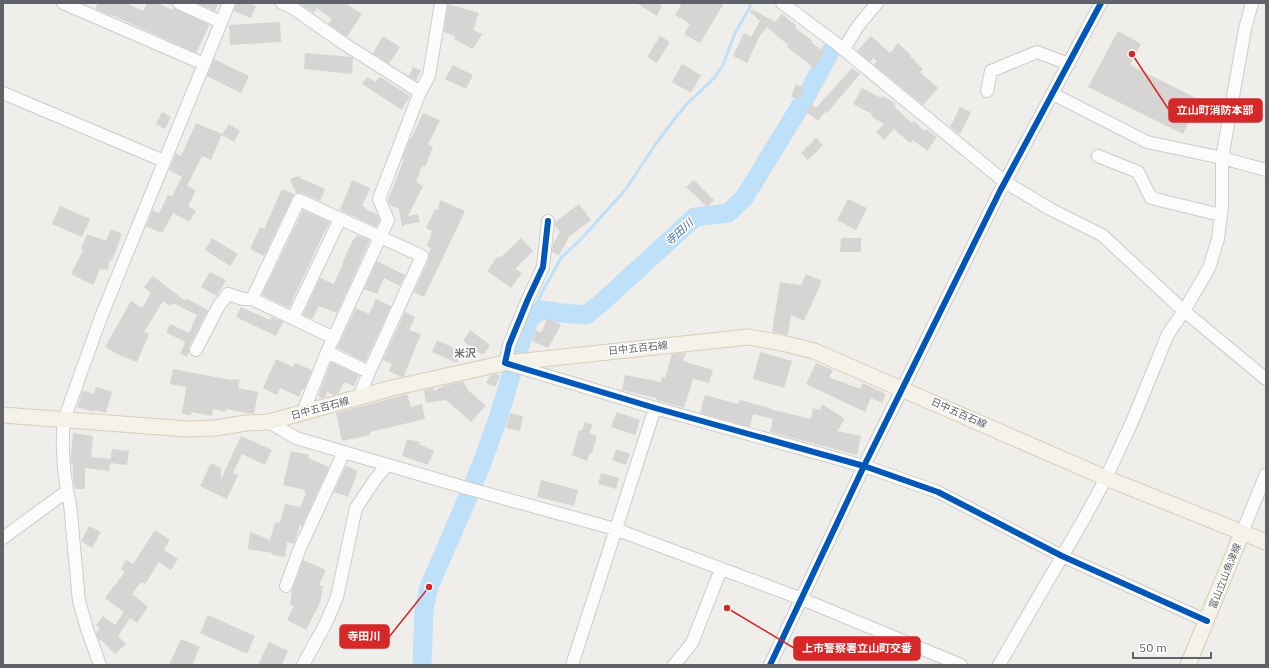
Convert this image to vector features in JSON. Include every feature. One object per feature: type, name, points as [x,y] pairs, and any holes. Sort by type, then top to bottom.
[{"type":"main road","name":"日中五百石線","points":[[3,415],[187,429],[215,428],[246,423],[269,422],[392,388],[505,363],[748,337],[814,351],[1106,478],[1242,533]]},
{"type":"main road","name":"富山立山魚津線","points":[[1188,665],[1242,533],[1266,542]]},
{"type":"street","points":[[63,3],[204,64]]},
{"type":"street","points":[[178,3],[221,22]]},
{"type":"street","points":[[100,665],[87,629],[80,600],[70,504],[66,490],[63,432],[64,420],[100,317],[229,3]]},
{"type":"street","points":[[282,3],[293,8],[343,43],[420,92]]},
{"type":"street","points":[[303,412],[327,352],[388,220],[379,199],[420,92],[429,76],[441,3]]},
{"type":"street","points":[[844,49],[858,26],[877,3]]},
{"type":"street","points":[[770,665],[864,466],[1005,182],[1101,3]]},
{"type":"street","points":[[998,665],[1106,478],[1132,422],[1168,334],[1184,312],[1209,268],[1218,239],[1221,215],[1222,158],[1245,29],[1252,3]]},
{"type":"street","points":[[787,4],[1005,182],[1050,209],[1102,235],[1184,312],[1266,379]]},
{"type":"street","points":[[987,91],[991,71],[1037,52],[1069,64]]},
{"type":"street","points":[[3,93],[164,161]]},
{"type":"street","points":[[1053,94],[1147,142],[1222,158],[1266,170]]},
{"type":"street","points":[[1098,156],[1138,172],[1151,198],[1221,215]]},
{"type":"street","points":[[252,299],[300,200],[422,256],[358,397]]},
{"type":"street","points":[[293,318],[340,219]]},
{"type":"street","points":[[548,221],[543,267],[508,345],[505,363],[655,408],[864,466],[938,492],[1062,556],[1207,621]]},
{"type":"street","points":[[196,350],[218,307],[228,294],[243,299],[252,299],[334,338]]},
{"type":"street","points":[[327,352],[369,372]]},
{"type":"street","points":[[572,665],[655,408]]},
{"type":"street","points":[[269,422],[296,438],[463,487],[615,529],[802,599],[961,665]]},
{"type":"street","points":[[286,586],[300,548],[344,452]]},
{"type":"street","points":[[303,665],[326,623],[337,596],[356,508],[374,480],[387,465]]},
{"type":"street","points":[[1242,533],[1266,474]]},
{"type":"street","points":[[3,538],[66,490]]},
{"type":"street","points":[[674,665],[692,643],[721,568]]},
{"type":"building","points":[[98,3],[126,3],[143,11],[147,3],[158,3],[172,10],[173,8],[208,24],[209,26],[196,53],[112,15],[95,9]]},
{"type":"building","points":[[197,3],[221,3],[220,5],[218,4],[215,11]]},
{"type":"building","points":[[236,3],[249,3],[256,6],[251,18],[234,11]]},
{"type":"building","points":[[299,3],[345,3],[362,14],[347,37],[328,24],[332,19],[317,8],[314,13]]},
{"type":"building","points":[[636,3],[657,3],[662,6],[657,16]]},
{"type":"building","points":[[682,3],[724,3],[700,43],[684,34],[690,24],[675,15]]},
{"type":"building","points":[[448,4],[479,13],[473,30],[482,34],[473,49],[454,39],[455,36],[444,32]]},
{"type":"building","points":[[752,9],[775,22],[782,14],[797,26],[795,28],[813,41],[811,42],[825,53],[814,68],[787,47],[788,45],[767,27],[762,34],[761,33],[747,63],[733,56],[744,33],[751,37],[760,21],[750,12]]},
{"type":"building","points":[[280,22],[281,42],[230,45],[229,25]]},
{"type":"building","points":[[1118,31],[1141,44],[1130,65],[1200,100],[1183,134],[1088,87]]},
{"type":"building","points":[[383,36],[400,47],[389,64],[373,53]]},
{"type":"building","points":[[660,36],[670,42],[657,63],[647,57]]},
{"type":"building","points":[[871,36],[890,53],[898,43],[923,69],[920,72],[938,88],[923,105],[874,65],[877,61],[873,58],[870,62],[857,51]]},
{"type":"building","points":[[305,53],[351,57],[353,58],[352,74],[304,69]]},
{"type":"building","points":[[214,59],[249,76],[241,93],[207,76]]},
{"type":"building","points":[[682,64],[701,75],[691,93],[672,82]]},
{"type":"building","points":[[453,65],[473,75],[466,89],[445,79]]},
{"type":"building","points":[[413,67],[421,70],[416,81],[409,76]]},
{"type":"building","points":[[852,68],[860,74],[827,113],[825,112],[818,121],[806,112],[811,104],[816,108]]},
{"type":"building","points":[[367,77],[376,82],[378,78],[382,78],[410,96],[402,110],[362,84]]},
{"type":"building","points":[[796,84],[804,88],[798,100],[791,96]]},
{"type":"building","points":[[862,88],[881,98],[883,96],[896,104],[894,106],[912,123],[914,121],[925,131],[926,129],[937,137],[927,151],[913,140],[910,143],[894,129],[884,140],[876,132],[884,124],[871,116],[872,114],[853,104]]},
{"type":"building","points":[[960,107],[971,112],[960,134],[950,127]]},
{"type":"building","points":[[162,112],[171,117],[165,129],[156,124]]},
{"type":"building","points":[[423,113],[440,120],[428,145],[433,147],[425,167],[422,166],[416,182],[423,186],[408,216],[418,214],[420,222],[404,225],[402,228],[399,209],[390,205],[388,200],[404,159],[402,159],[410,138],[411,139]]},
{"type":"building","points":[[196,123],[222,134],[211,160],[202,156],[187,186],[196,190],[188,206],[196,211],[189,222],[173,213],[162,233],[146,226],[153,210],[159,213],[168,195],[172,196],[182,177],[169,170],[176,153],[181,156]]},
{"type":"building","points":[[229,124],[240,131],[234,142],[222,135]]},
{"type":"building","points":[[816,138],[823,145],[808,160],[801,153]]},
{"type":"building","points":[[299,176],[300,178],[325,189],[320,201],[302,193],[296,193],[290,179]]},
{"type":"building","points":[[352,180],[370,188],[362,206],[378,215],[380,220],[376,227],[340,210]]},
{"type":"building","points":[[694,180],[714,200],[707,207],[686,187]]},
{"type":"building","points":[[282,189],[294,194],[264,256],[250,249],[260,227],[264,229]]},
{"type":"building","points":[[848,199],[867,208],[856,230],[837,220]]},
{"type":"building","points":[[440,200],[465,211],[424,297],[414,292],[429,259],[431,248],[427,246],[432,231],[426,228],[435,209],[438,210]]},
{"type":"building","points":[[579,204],[591,220],[569,237],[559,255],[552,252],[553,244],[560,232],[555,226],[555,222]]},
{"type":"building","points":[[60,206],[90,219],[82,237],[52,224]]},
{"type":"building","points":[[303,210],[330,222],[289,308],[262,295]]},
{"type":"building","points":[[111,229],[122,234],[112,261],[109,260],[108,270],[100,269],[93,285],[71,274],[83,250],[81,249],[87,234],[106,241]]},
{"type":"building","points":[[357,235],[370,240],[337,313],[319,306],[312,319],[303,315],[320,278],[334,284],[343,261],[354,238],[355,239]]},
{"type":"building","points":[[212,238],[238,254],[230,266],[205,250]]},
{"type":"building","points":[[521,238],[533,251],[515,269],[522,273],[511,288],[487,271],[498,256],[500,258]]},
{"type":"building","points":[[841,238],[861,238],[861,252],[840,252]]},
{"type":"building","points":[[377,261],[405,275],[400,286],[384,278],[377,294],[364,289]]},
{"type":"building","points":[[210,272],[226,280],[217,296],[201,287]]},
{"type":"building","points":[[806,274],[822,281],[804,321],[791,315],[788,335],[772,332],[780,282],[801,285]]},
{"type":"building","points":[[153,276],[185,301],[186,298],[208,310],[189,347],[187,357],[180,354],[185,342],[167,333],[167,330],[170,324],[189,333],[197,315],[173,303],[170,306],[163,301],[144,332],[149,334],[137,362],[123,357],[105,347],[131,301],[142,308],[151,293],[144,287]]},
{"type":"building","points":[[376,299],[391,306],[365,362],[337,348],[356,308],[369,314]]},
{"type":"building","points":[[241,307],[270,320],[272,317],[283,322],[276,336],[236,317]]},
{"type":"building","points":[[405,312],[415,317],[409,330],[421,334],[404,376],[402,377],[389,371],[392,364],[383,360]]},
{"type":"building","points":[[548,318],[561,325],[548,348],[532,341],[536,330],[541,333]]},
{"type":"building","points":[[470,330],[490,345],[484,354],[481,354],[463,341]]},
{"type":"building","points":[[437,340],[462,352],[457,363],[432,352]]},
{"type":"building","points":[[760,352],[792,361],[784,388],[753,379]]},
{"type":"building","points":[[686,353],[683,361],[713,370],[709,383],[693,379],[684,408],[656,400],[656,398],[622,390],[625,375],[661,382],[662,377],[665,378],[672,354]]},
{"type":"building","points":[[276,359],[293,367],[295,363],[312,370],[304,390],[302,389],[299,397],[280,388],[277,395],[263,388]]},
{"type":"building","points":[[331,362],[359,375],[354,386],[344,382],[339,393],[334,395],[327,392],[325,397],[322,398],[318,396]]},
{"type":"building","points":[[816,363],[833,370],[829,377],[860,389],[863,383],[886,394],[882,403],[871,398],[865,412],[806,384]]},
{"type":"building","points":[[173,369],[231,380],[240,380],[238,388],[258,392],[254,414],[226,409],[225,412],[213,409],[212,416],[191,412],[191,415],[182,414],[186,387],[170,384]]},
{"type":"building","points":[[496,374],[500,376],[495,387],[486,383],[490,376]]},
{"type":"building","points":[[463,381],[468,390],[486,406],[471,422],[446,400],[426,403],[424,390],[433,388],[434,391],[444,386]]},
{"type":"building","points":[[96,387],[112,392],[106,413],[95,410],[94,412],[77,407],[83,390],[94,394]]},
{"type":"building","points":[[407,394],[411,407],[422,404],[425,419],[370,432],[370,435],[342,441],[336,413]]},
{"type":"building","points":[[705,395],[738,404],[740,400],[811,419],[813,408],[820,410],[822,404],[845,419],[837,431],[861,436],[857,455],[770,432],[773,419],[753,414],[750,427],[700,413]]},
{"type":"building","points":[[617,412],[640,420],[635,435],[611,427]]},
{"type":"building","points":[[510,413],[523,416],[520,431],[506,428]]},
{"type":"building","points":[[585,422],[593,425],[589,433],[597,436],[592,453],[590,453],[587,461],[572,455],[579,430],[582,431]]},
{"type":"building","points":[[73,433],[93,436],[91,457],[111,459],[109,471],[85,468],[85,489],[75,489],[73,465],[71,464]]},
{"type":"building","points":[[241,436],[272,450],[265,465],[242,454],[233,473],[238,475],[227,499],[200,486],[211,463],[221,468],[221,479]]},
{"type":"building","points":[[407,439],[420,442],[419,444],[434,451],[428,465],[402,456]]},
{"type":"building","points":[[112,449],[129,451],[127,465],[110,463]]},
{"type":"building","points":[[616,449],[630,454],[626,465],[612,460]]},
{"type":"building","points":[[291,451],[309,455],[308,458],[329,467],[302,526],[300,525],[294,544],[287,542],[285,557],[272,555],[273,553],[248,549],[250,532],[270,540],[275,522],[280,523],[285,504],[300,507],[306,494],[304,493],[305,490],[283,485]]},
{"type":"building","points":[[346,466],[358,471],[348,497],[334,492]]},
{"type":"building","points":[[601,473],[619,478],[616,489],[598,484]]},
{"type":"building","points":[[541,480],[578,490],[574,506],[537,497]]},
{"type":"building","points":[[89,526],[101,532],[92,548],[81,541]]},
{"type":"building","points":[[155,530],[170,540],[164,550],[178,559],[171,570],[159,562],[145,584],[141,582],[132,594],[148,607],[137,623],[130,618],[118,636],[126,644],[115,654],[101,640],[99,641],[96,633],[100,628],[96,625],[103,616],[115,625],[124,612],[105,598],[125,572],[121,569],[126,560],[133,564]]},
{"type":"building","points":[[303,560],[326,570],[319,585],[323,586],[320,603],[306,630],[287,620],[294,606],[290,605],[292,591]]},
{"type":"building","points":[[208,615],[255,636],[247,654],[200,633]]},
{"type":"building","points":[[181,639],[200,647],[192,665],[169,665]]},
{"type":"building","points":[[269,642],[288,651],[282,665],[258,665]]},
{"type":"waterway","points":[[530,318],[542,292],[561,258],[582,238],[626,189],[655,145],[676,117],[715,77],[723,65],[735,33],[750,7],[750,3]]},
{"type":"waterway","name":"寺田川","points":[[517,354],[530,318],[542,310],[586,315],[695,217],[728,213],[744,198],[804,100],[830,52]]},
{"type":"waterway","name":"寺田川","points":[[422,665],[424,609],[429,587],[485,456],[511,375]]},
{"type":"cycle path","points":[[770,665],[864,466],[1000,191],[1101,3]]},
{"type":"cycle path","points":[[548,221],[543,267],[509,345],[505,363],[655,408],[864,466],[938,492],[1062,556],[1207,621]]},
{"type":"place","name":"立山町消防本部","points":[[1132,54]]},
{"type":"place","name":"寺田川","points":[[429,587]]},
{"type":"place","name":"上市警察署立山町交番","points":[[727,608]]},
{"type":"district","name":"米沢","points":[[465,353]]}]
